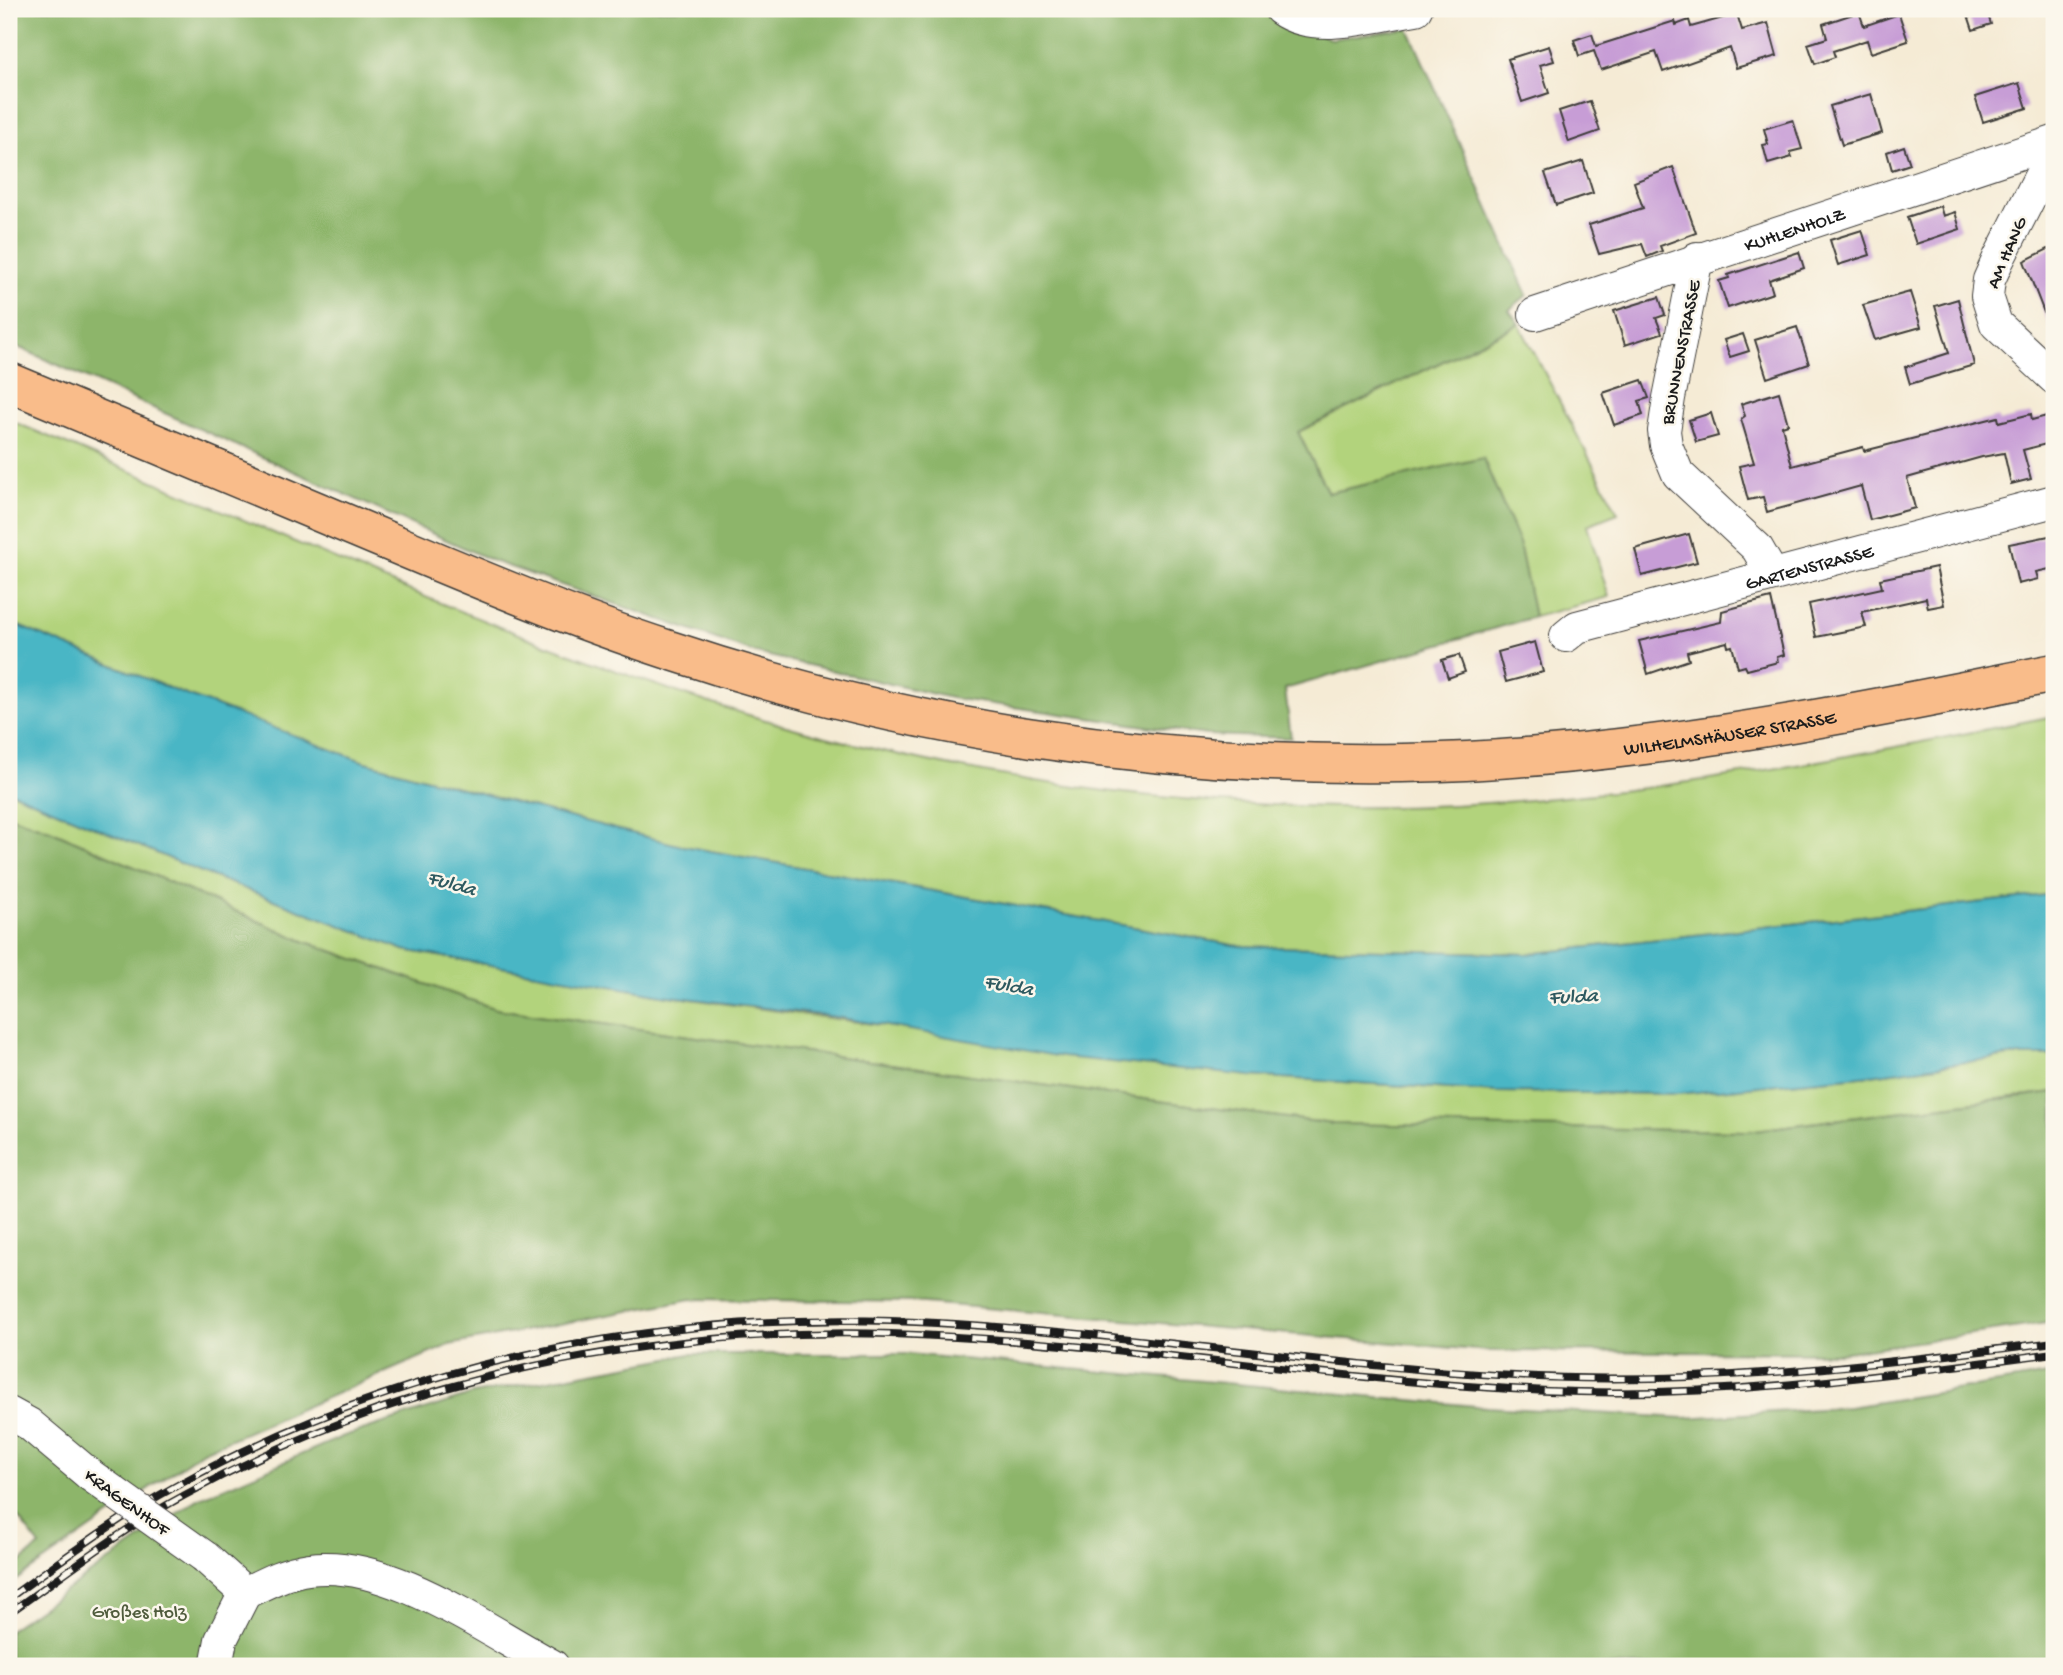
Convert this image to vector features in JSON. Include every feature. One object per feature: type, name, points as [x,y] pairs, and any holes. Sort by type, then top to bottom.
[{"type":"main road","name":"WILHELMSHÄUSER STRASSE","points":[[9,382],[528,599],[660,648],[754,677],[921,718],[1084,745],[1243,760],[1403,763],[1540,756],[1682,741],[1816,720],[2054,673]]},
{"type":"street","points":[[1280,9],[1309,20],[1331,20],[1416,9]]},
{"type":"street","name":"KUHLENHOLZ","points":[[1535,314],[1697,258],[2054,142]]},
{"type":"street","name":"AM HANG","points":[[2054,149],[1998,260],[1989,280],[1987,296],[1996,324],[2054,378]]},
{"type":"street","name":"BRUNNENSTRASSE","points":[[1697,258],[1669,398],[1664,431],[1666,446],[1678,474],[1757,548],[1772,574]]},
{"type":"street","name":"GARTENSTRASSE","points":[[1566,636],[1577,627],[2054,501]]},
{"type":"street","name":"KRAGENHOF","points":[[9,1413],[29,1424],[90,1475],[205,1556],[245,1593]]},
{"type":"street","points":[[216,1666],[221,1640],[245,1593],[307,1569],[330,1567],[371,1572],[421,1594],[552,1666]]},
{"type":"green space","points":[[9,9],[1266,9],[1286,22],[1331,39],[1408,28],[1527,295],[1509,310],[1519,324],[1298,432],[1328,493],[1483,458],[1519,543],[1534,617],[1285,689],[1291,738],[1207,735],[951,698],[756,653],[493,561],[9,343]]},
{"type":"green space","points":[[1519,324],[1618,513],[1587,525],[1609,597],[1534,617],[1519,543],[1483,459],[1328,493],[1298,432]]},
{"type":"green space","points":[[9,420],[444,604],[620,672],[710,703],[786,726],[941,764],[1099,790],[1178,799],[1338,807],[1519,801],[1698,781],[1788,767],[2054,716],[2054,894],[1528,954],[1239,946],[677,845],[362,761],[176,691],[9,622]]},
{"type":"green space","points":[[9,791],[204,873],[404,950],[662,995],[1250,1076],[1496,1092],[1678,1094],[1871,1075],[2010,1056],[2054,1056],[2054,1092],[1747,1131],[1333,1124],[496,1009],[306,942],[50,830],[9,816]]},
{"type":"green space","points":[[9,816],[50,830],[306,942],[496,1009],[1136,1098],[1333,1124],[1747,1131],[2054,1092],[2054,1322],[1840,1353],[1489,1351],[913,1302],[692,1299],[449,1345],[203,1451],[9,1585],[9,1571],[40,1546],[9,1506]]},
{"type":"green space","name":"Großes Holz","points":[[690,1354],[908,1354],[1487,1407],[1684,1418],[1849,1407],[2054,1374],[2054,1666],[9,1666],[9,1630],[198,1499],[344,1436],[473,1394]]},
{"type":"water","name":"Fulda","points":[[9,622],[176,691],[362,761],[557,814],[678,845],[1239,946],[1528,954],[2054,894],[2054,1056],[2010,1056],[1871,1075],[1678,1094],[1496,1092],[1250,1076],[1062,1057],[836,1017],[662,995],[404,950],[204,873],[9,791]]},
{"type":"building","points":[[1986,9],[1991,24],[1973,30],[1967,12]]},
{"type":"building","points":[[1859,12],[1864,26],[1899,14],[1908,41],[1871,53],[1867,40],[1833,51],[1835,57],[1815,64],[1808,44],[1827,38],[1823,24]]},
{"type":"building","points":[[1737,14],[1742,30],[1768,23],[1777,56],[1736,68],[1730,48],[1663,72],[1656,52],[1601,70],[1594,51],[1579,56],[1574,40],[1592,34],[1596,46],[1675,21],[1676,25],[1689,20],[1691,27]]},
{"type":"building","points":[[1549,46],[1554,61],[1540,65],[1549,93],[1522,102],[1508,59]]},
{"type":"building","points":[[2019,83],[2027,108],[1983,122],[1975,97]]},
{"type":"building","points":[[1871,94],[1882,133],[1842,145],[1830,106]]},
{"type":"building","points":[[1590,101],[1600,131],[1569,142],[1559,111]]},
{"type":"building","points":[[1793,120],[1802,149],[1790,152],[1792,157],[1768,164],[1763,145],[1768,144],[1764,129]]},
{"type":"building","points":[[1904,146],[1910,164],[1892,170],[1887,152]]},
{"type":"building","points":[[1583,161],[1593,193],[1556,205],[1545,173]]},
{"type":"building","points":[[1673,167],[1696,233],[1660,246],[1662,251],[1647,257],[1642,244],[1599,254],[1589,225],[1643,208],[1634,182]]},
{"type":"building","points":[[1940,206],[1943,216],[1955,212],[1960,229],[1916,244],[1907,217]]},
{"type":"building","points":[[1862,230],[1870,255],[1838,265],[1830,240]]},
{"type":"building","points":[[2054,246],[2054,333],[2052,333],[2024,261]]},
{"type":"building","points":[[1799,252],[1804,268],[1769,280],[1773,293],[1728,308],[1719,281],[1729,278],[1728,275]]},
{"type":"building","points":[[1910,292],[1921,327],[1875,340],[1863,305]]},
{"type":"building","points":[[1659,297],[1665,315],[1656,318],[1662,333],[1625,345],[1614,311]]},
{"type":"building","points":[[1958,299],[1974,365],[1910,384],[1905,367],[1949,353],[1935,306]]},
{"type":"building","points":[[1797,327],[1809,364],[1767,378],[1755,340]]},
{"type":"building","points":[[1743,334],[1749,351],[1730,357],[1724,340]]},
{"type":"building","points":[[1642,380],[1649,398],[1639,401],[1643,415],[1614,425],[1603,393]]},
{"type":"building","points":[[1779,392],[1788,424],[1782,426],[1792,466],[1998,417],[1999,422],[2031,414],[2032,420],[2054,414],[2054,442],[2023,450],[2031,479],[2011,484],[2004,453],[1982,457],[1907,478],[1915,508],[1870,520],[1861,486],[1767,512],[1763,497],[1748,500],[1739,466],[1754,463],[1741,419],[1745,416],[1741,404]]},
{"type":"building","points":[[1711,413],[1718,436],[1696,442],[1689,420]]},
{"type":"building","points":[[1689,534],[1697,562],[1642,576],[1635,549]]},
{"type":"building","points":[[2054,535],[2054,568],[2036,572],[2038,579],[2018,584],[2009,544]]},
{"type":"building","points":[[1936,567],[1944,605],[1928,608],[1926,598],[1862,612],[1866,627],[1816,637],[1809,604],[1882,588],[1880,579]]},
{"type":"building","points":[[1771,598],[1784,655],[1777,657],[1778,662],[1747,670],[1745,666],[1738,668],[1732,646],[1728,647],[1727,642],[1687,652],[1689,660],[1648,674],[1639,641],[1721,622],[1722,611]]},
{"type":"building","points":[[1535,642],[1543,672],[1506,682],[1498,652]]},
{"type":"building","points":[[1459,655],[1465,672],[1448,678],[1442,660]]},
{"type":"railway","points":[[9,1598],[133,1512],[176,1486],[259,1444],[345,1408],[432,1379],[522,1356],[613,1338],[706,1327],[798,1321],[891,1321],[1047,1331],[1437,1371],[1583,1378],[1718,1376],[1852,1366],[2054,1342]]},
{"type":"railway","points":[[9,1613],[139,1522],[185,1495],[267,1454],[352,1419],[439,1390],[527,1368],[617,1351],[708,1340],[799,1334],[891,1334],[1063,1345],[1406,1381],[1579,1392],[1698,1391],[1758,1387],[1936,1369],[2054,1353]]}]
